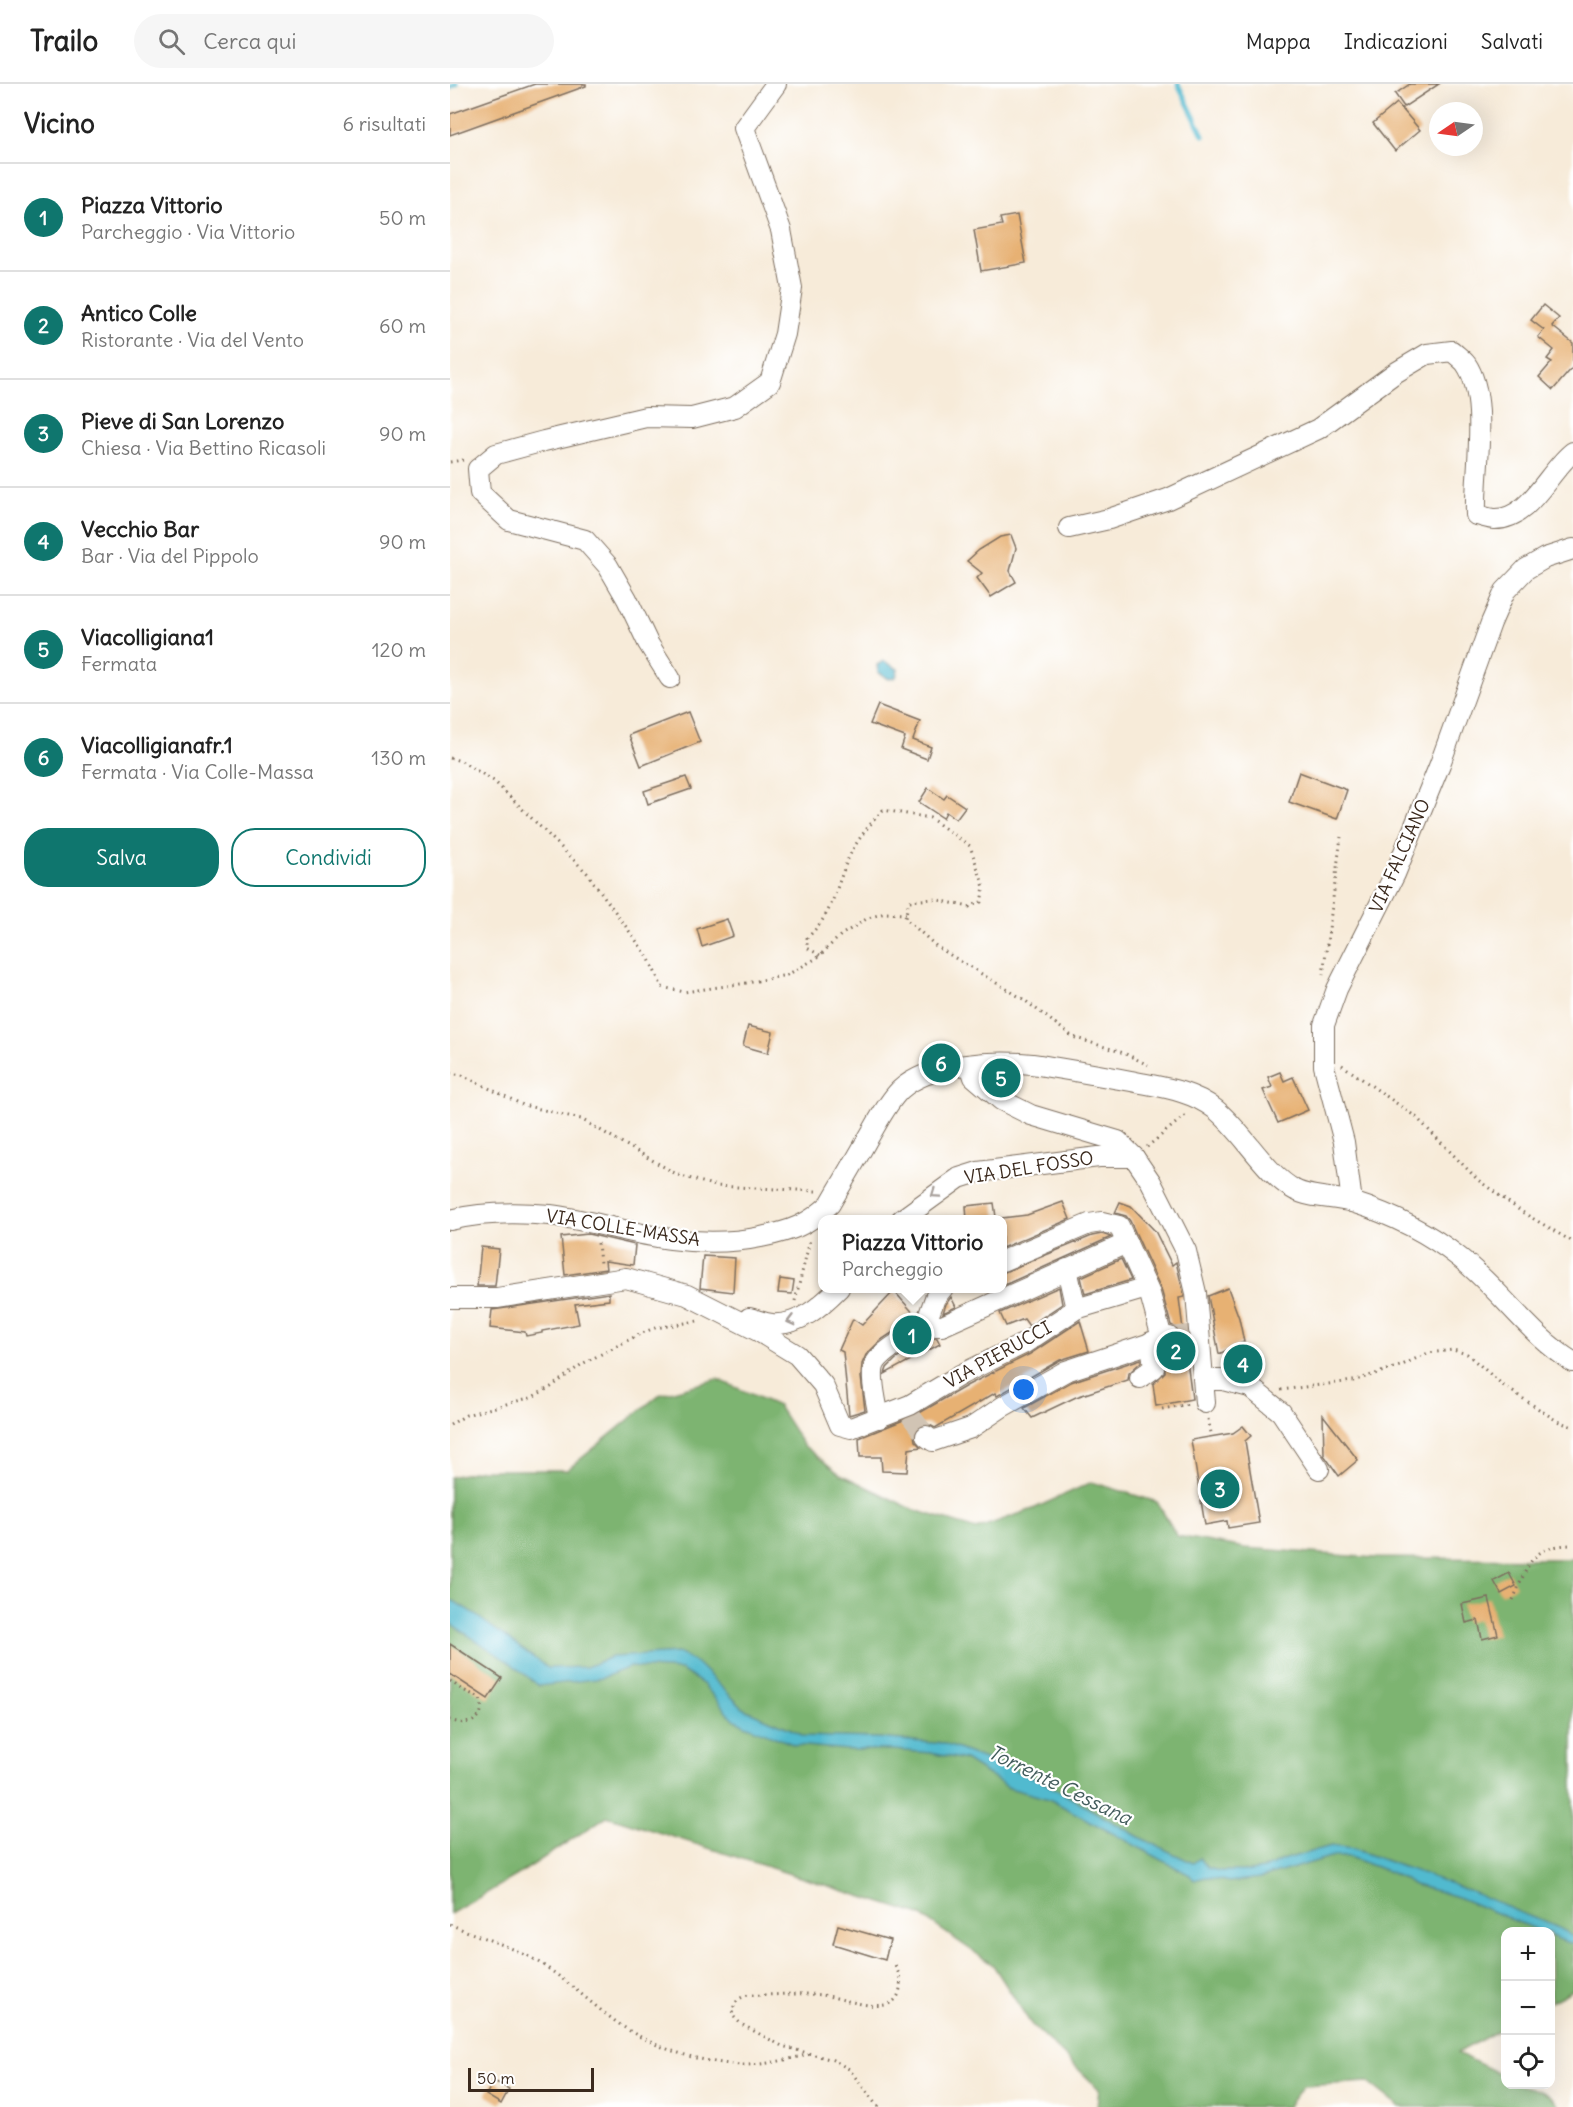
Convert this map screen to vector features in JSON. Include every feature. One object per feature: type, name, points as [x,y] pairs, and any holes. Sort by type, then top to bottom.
[{"type":"street","points":[[670,678],[648,643],[608,566],[585,540],[509,520],[480,493],[477,469],[496,454],[544,441],[646,417],[692,418],[735,408],[770,382],[785,334],[792,288],[781,230],[744,128],[776,84]]},
{"type":"street","points":[[1070,528],[1110,519],[1168,499],[1318,429],[1395,373],[1427,354],[1452,351],[1466,364],[1476,388],[1481,438],[1475,490],[1476,514],[1495,519],[1518,514],[1544,485],[1561,461],[1573,452]]},
{"type":"street","name":"VIA FALCIANO","points":[[1352,1202],[1344,1142],[1324,1066],[1324,1024],[1337,989],[1395,874],[1440,764],[1505,591],[1526,569],[1545,558],[1573,549]]},
{"type":"street","name":"VIA COLLE-MASSA","points":[[819,1215],[830,1204],[886,1107],[898,1092],[918,1078],[944,1070],[970,1065],[1014,1062],[1032,1064],[1167,1088],[1204,1101]]},
{"type":"street","points":[[970,1065],[974,1077],[1001,1100],[1031,1115],[1118,1141],[1134,1157],[1151,1182],[1186,1251],[1196,1293],[1206,1407]]},
{"type":"street","points":[[1204,1101],[1217,1111],[1293,1189],[1303,1194],[1352,1202],[1416,1229],[1439,1242],[1492,1285],[1550,1346],[1573,1362]]},
{"type":"street","name":"VIA DEL FOSSO","points":[[908,1215],[959,1178],[978,1172],[1099,1157],[1134,1157]]},
{"type":"street","name":"VIA COLLE-MASSA","points":[[450,1220],[492,1213],[550,1215],[671,1239],[721,1242],[757,1238],[786,1231],[818,1216]]},
{"type":"street","points":[[1007,1259],[1089,1224],[1102,1222],[1123,1235],[1147,1288],[1161,1339],[1154,1368],[1140,1378]]},
{"type":"street","points":[[879,1418],[874,1385],[874,1366],[885,1353],[925,1326],[942,1326],[1067,1269],[1123,1235]]},
{"type":"street","points":[[1067,1269],[1076,1309]]},
{"type":"street","points":[[450,1298],[497,1298],[626,1278],[687,1295],[726,1314],[772,1324],[789,1323],[808,1315],[833,1293]]},
{"type":"street","name":"VIA PIERUCCI","points":[[726,1314],[797,1355],[823,1385],[840,1425],[851,1428],[908,1411],[962,1374],[1025,1343],[1076,1309],[1147,1288]]},
{"type":"street","points":[[925,1326],[939,1293]]},
{"type":"street","points":[[926,1436],[933,1440],[971,1428],[1002,1407],[1066,1371],[1161,1339]]},
{"type":"street","points":[[1204,1380],[1223,1380],[1250,1387],[1281,1412],[1319,1469]]},
{"type":"path","points":[[450,758],[460,761],[494,781],[586,873],[648,957],[662,987],[684,992],[787,975],[820,955],[841,935],[868,918],[885,913],[906,914]]},
{"type":"path","points":[[820,955],[807,948],[807,938],[819,927],[834,900],[844,867],[864,831],[883,810],[930,818],[970,846],[984,887],[981,902],[969,907],[934,899],[909,901],[905,918],[937,947],[1023,999],[1073,1037],[1124,1053],[1153,1068]]},
{"type":"path","points":[[1322,986],[1341,837]]},
{"type":"path","points":[[1323,1052],[1416,1118],[1478,1180],[1522,1212],[1573,1242]]},
{"type":"path","points":[[450,1073],[462,1075],[523,1105],[581,1119],[678,1174],[716,1186],[824,1192],[841,1185]]},
{"type":"path","points":[[1134,1157],[1204,1101]]},
{"type":"path","points":[[789,1323],[818,1216]]},
{"type":"path","points":[[596,1223],[603,1283]]},
{"type":"path","points":[[450,1425],[466,1415],[532,1397],[582,1364],[642,1333],[726,1314]]},
{"type":"path","points":[[1257,1393],[1353,1381],[1400,1366],[1428,1353],[1453,1350],[1467,1354],[1503,1386],[1557,1421],[1573,1427]]},
{"type":"path","points":[[1162,1409],[1206,1407],[1212,1437]]},
{"type":"path","points":[[1513,1600],[1530,1562],[1541,1550],[1561,1545],[1573,1545]]},
{"type":"path","points":[[450,1681],[480,1698],[482,1707],[478,1718],[474,1721],[460,1724],[450,1720]]},
{"type":"path","points":[[450,1924],[537,1961],[632,2033],[698,2059],[743,2065],[775,2062],[811,2054]]},
{"type":"path","points":[[878,2107],[849,2069],[833,2060],[782,2046],[741,2025],[732,2015],[733,2004],[737,1999],[748,1995],[823,1995],[875,2006],[884,2005],[893,2002],[898,1995],[901,1984],[900,1974],[895,1966]]},
{"type":"green space","points":[[717,1379],[778,1406],[803,1445],[840,1474],[912,1509],[976,1529],[1033,1509],[1092,1482],[1157,1502],[1177,1536],[1245,1548],[1376,1558],[1573,1559],[1573,1990],[1555,2000],[1555,1927],[1501,1927],[1501,2029],[1457,2053],[1501,2074],[1501,2089],[1533,2089],[1550,2096],[1560,2107],[1400,2107],[1368,2082],[1303,2086],[1287,2107],[1097,2107],[1099,2089],[1031,2024],[993,1965],[920,1915],[607,1816],[516,1876],[450,1914],[450,1477],[481,1470],[567,1470],[659,1395]]},
{"type":"water","points":[[884,661],[898,669],[896,677],[889,679],[878,672],[877,665]]},
{"type":"water","points":[[450,1601],[454,1601],[548,1668],[586,1667],[611,1657],[678,1653],[697,1663],[744,1709],[803,1736],[879,1738],[945,1744],[1038,1779],[1141,1838],[1193,1863],[1200,1858],[1208,1868],[1220,1871],[1264,1869],[1282,1860],[1331,1846],[1354,1849],[1455,1885],[1552,1925],[1573,1936],[1573,1945],[1555,1938],[1555,1927],[1529,1927],[1455,1896],[1414,1885],[1392,1873],[1349,1857],[1330,1857],[1261,1878],[1229,1882],[1206,1877],[1194,1880],[1190,1875],[1049,1799],[1009,1788],[965,1760],[930,1753],[848,1750],[795,1745],[732,1718],[703,1684],[681,1670],[630,1667],[602,1678],[539,1686],[513,1665],[450,1623]]},
{"type":"building","points":[[535,84],[586,84],[586,86],[450,135],[450,114]]},
{"type":"building","points":[[1410,84],[1439,84],[1404,107],[1395,94]]},
{"type":"building","points":[[1397,103],[1420,130],[1395,151],[1373,123]]},
{"type":"building","points":[[1017,215],[1026,263],[981,271],[974,230],[1002,225],[1000,218]]},
{"type":"building","points":[[1543,305],[1559,318],[1552,326],[1573,343],[1573,367],[1553,390],[1539,377],[1552,362],[1547,359],[1554,350],[1538,337],[1544,330],[1531,320]]},
{"type":"building","points":[[1011,535],[1016,548],[1010,571],[1016,582],[991,597],[977,578],[982,573],[967,561],[979,550],[1000,537]]},
{"type":"building","points":[[878,705],[920,721],[913,740],[931,747],[927,759],[901,749],[905,737],[870,724]]},
{"type":"building","points":[[688,712],[700,742],[641,766],[629,735]]},
{"type":"building","points":[[1299,772],[1347,790],[1337,819],[1289,802]]},
{"type":"building","points":[[686,777],[691,789],[648,804],[644,791]]},
{"type":"building","points":[[928,788],[944,799],[947,795],[965,807],[956,819],[946,812],[943,818],[919,802]]},
{"type":"building","points":[[727,919],[733,936],[702,947],[697,929]]},
{"type":"building","points":[[748,1026],[773,1032],[768,1053],[743,1046]]},
{"type":"building","points":[[1280,1072],[1284,1081],[1293,1077],[1308,1110],[1278,1123],[1263,1090],[1272,1087],[1268,1077]]},
{"type":"building","points":[[1063,1202],[1070,1219],[1007,1246],[1007,1217],[1027,1215]]},
{"type":"building","points":[[1120,1202],[1131,1206],[1155,1231],[1172,1265],[1176,1262],[1184,1295],[1179,1298],[1192,1399],[1156,1406],[1153,1384],[1165,1372],[1164,1351],[1178,1345],[1181,1340],[1180,1334],[1177,1328],[1171,1325],[1161,1289],[1130,1221],[1126,1216],[1115,1213]]},
{"type":"building","points":[[994,1203],[996,1215],[967,1215],[966,1206]]},
{"type":"building","points":[[588,1234],[635,1245],[633,1265],[605,1261],[606,1269],[565,1275],[561,1237]]},
{"type":"building","points":[[1102,1234],[1111,1237],[1007,1284],[1007,1271]]},
{"type":"building","points":[[481,1247],[499,1249],[495,1286],[477,1286]]},
{"type":"building","points":[[703,1256],[735,1258],[733,1292],[700,1288]]},
{"type":"building","points":[[1121,1259],[1131,1280],[1085,1294],[1081,1277]]},
{"type":"building","points":[[780,1279],[794,1281],[792,1294],[778,1293]]},
{"type":"building","points":[[1059,1287],[1062,1304],[1029,1326],[1024,1319],[1006,1326],[1000,1313]]},
{"type":"building","points":[[1228,1288],[1239,1318],[1244,1342],[1219,1354],[1208,1296]]},
{"type":"building","points":[[609,1293],[609,1300],[575,1304],[579,1324],[526,1336],[525,1332],[490,1328],[492,1310]]},
{"type":"building","points":[[892,1293],[896,1293],[916,1316],[881,1340],[866,1355],[862,1364],[861,1377],[865,1410],[849,1415],[843,1352],[839,1350],[853,1319],[862,1325]]},
{"type":"building","points":[[951,1297],[956,1307],[943,1313],[946,1304]]},
{"type":"building","points":[[1080,1321],[1089,1351],[1060,1360],[997,1396],[995,1393],[935,1428],[928,1424],[921,1425],[914,1435],[915,1441],[921,1447],[909,1449],[907,1472],[882,1471],[881,1457],[860,1457],[859,1438],[916,1415],[968,1385],[1030,1354]]},
{"type":"building","points":[[929,1338],[937,1338],[940,1344],[885,1374],[887,1368],[896,1359]]},
{"type":"building","points":[[1141,1359],[1141,1362],[1129,1373],[1128,1380],[1076,1397],[1032,1418],[1024,1408],[1071,1382]]},
{"type":"building","points":[[1323,1415],[1358,1460],[1339,1476],[1324,1455]]},
{"type":"building","points":[[1243,1426],[1251,1436],[1245,1441],[1259,1523],[1228,1528],[1227,1521],[1205,1525],[1191,1440],[1233,1433]]},
{"type":"building","points":[[1509,1573],[1516,1586],[1501,1594],[1494,1581]]},
{"type":"building","points":[[1489,1598],[1498,1635],[1482,1639],[1478,1620],[1466,1623],[1462,1604]]},
{"type":"building","points":[[450,1644],[502,1678],[488,1699],[450,1674]]},
{"type":"building","points":[[838,1925],[890,1940],[885,1960],[833,1944]]},
{"type":"building","points":[[494,2081],[509,2089],[501,2104],[486,2095]]},
{"type":"waterway","points":[[450,88],[456,84]]},
{"type":"waterway","points":[[1178,84],[1203,135]]},
{"type":"tunnel","points":[[1169,1337],[1200,1334]]},
{"type":"tunnel","points":[[910,1415],[926,1436]]},
{"type":"place","name":"Viacolligianafr.1","points":[[941,1063]]},
{"type":"place","name":"Viacolligiana1","points":[[1001,1078]]},
{"type":"place","name":"Piazza Vittorio","points":[[912,1335]]},
{"type":"place","name":"Antico Colle","points":[[1176,1351]]},
{"type":"place","name":"Vecchio Bar","points":[[1243,1364]]},
{"type":"place","name":"Pieve di San Lorenzo","points":[[1220,1489]]},
{"type":"water label","name":"Torrente Cessana","points":[[1060,1785]]}]
